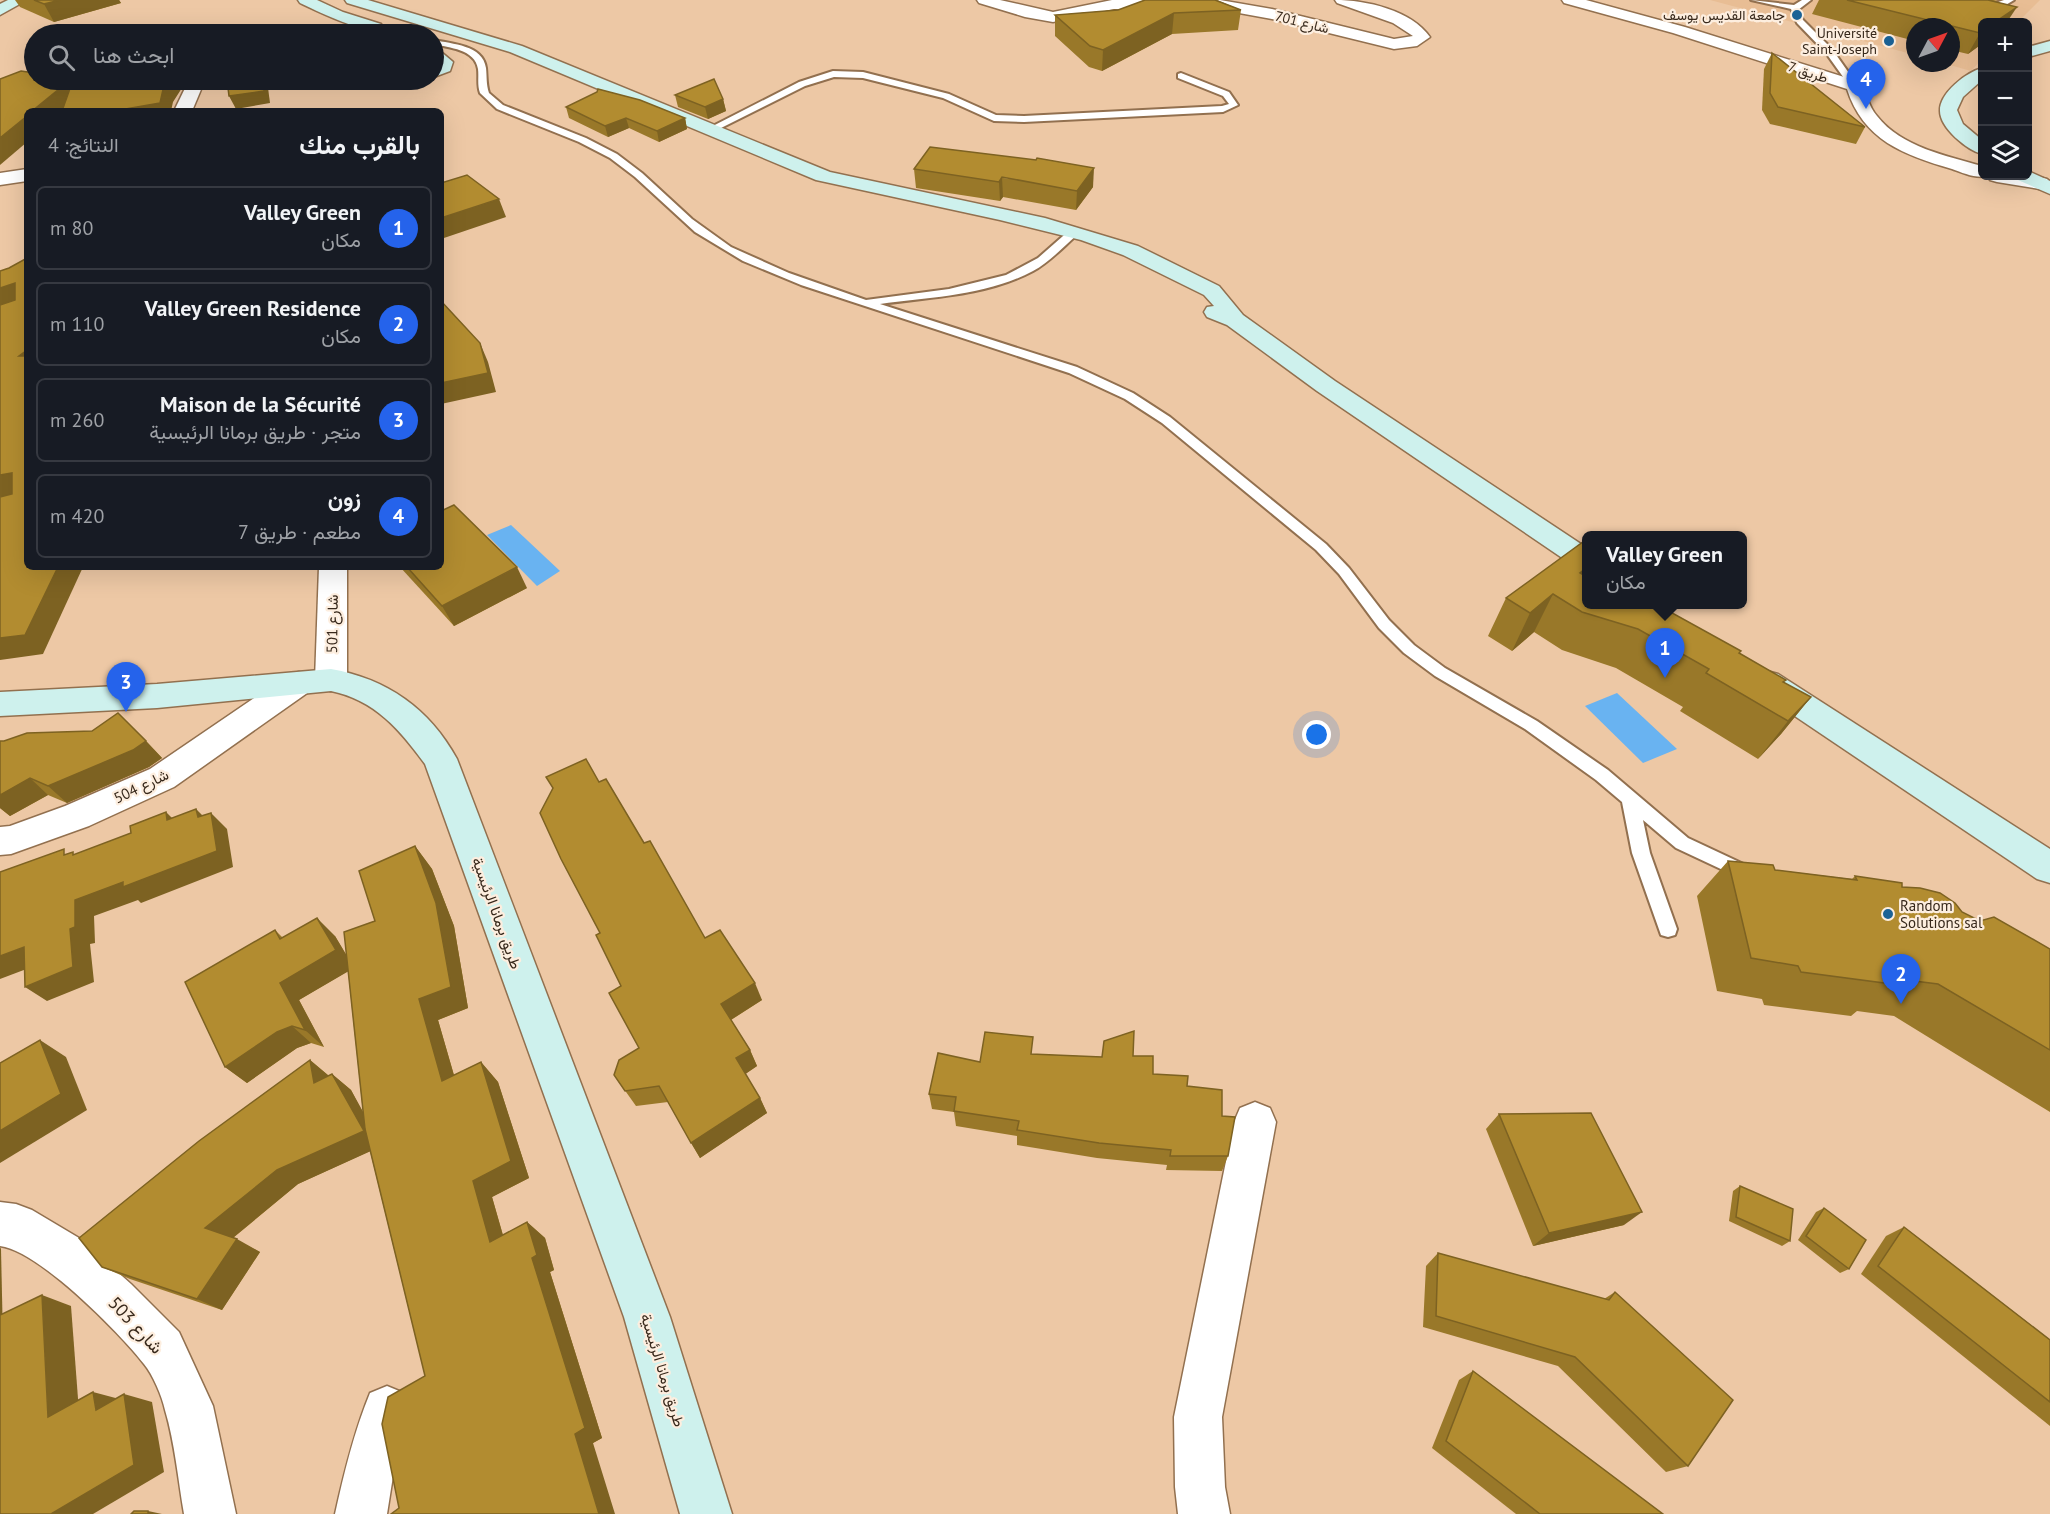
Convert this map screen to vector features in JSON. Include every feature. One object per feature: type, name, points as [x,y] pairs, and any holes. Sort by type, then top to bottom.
[{"type":"street","points":[[0,10],[20,0]]},
{"type":"street","points":[[305,0],[365,24]]},
{"type":"street","points":[[352,0],[432,24]]},
{"type":"street","name":"شارع 701","points":[[984,0],[1025,12],[1053,17],[1114,4],[1207,3],[1272,14],[1394,44],[1411,43],[1422,37],[1420,33],[1397,19],[1342,0]]},
{"type":"street","name":"طريق 7","points":[[1569,0],[1678,30],[1854,86]]},
{"type":"street","points":[[444,27],[516,49],[763,153],[787,176],[806,185],[853,199],[1069,237],[1123,263],[1197,304],[1235,320],[1336,393],[1582,558]]},
{"type":"street","points":[[2032,51],[2050,46]]},
{"type":"street","points":[[1978,77],[1954,95],[1947,112],[1959,131],[1978,144]]},
{"type":"street","points":[[1854,86],[1861,110],[1869,123],[1891,140],[1978,170]]},
{"type":"street","points":[[184,108],[192,90]]},
{"type":"street","points":[[0,179],[24,175]]},
{"type":"street","name":"شارع 501","points":[[315,682],[333,570]]},
{"type":"street","points":[[1746,668],[2050,868]]},
{"type":"street","name":"طريق برمانا الرئيسية","points":[[0,704],[157,696],[315,682],[355,683],[392,704],[418,730],[440,759],[647,1317],[706,1514]]},
{"type":"street","name":"شارع 504","points":[[0,841],[11,840],[76,816],[162,778],[315,682]]},
{"type":"street","points":[[1204,1514],[1200,1487],[1198,1417],[1255,1122]]},
{"type":"street","name":"شارع 503","points":[[0,1224],[16,1226],[77,1244],[114,1300],[162,1350],[189,1406],[210,1514]]},
{"type":"street","points":[[361,1514],[368,1476],[387,1410]]},
{"type":"lane","points":[[1755,0],[1796,7],[1807,0]]},
{"type":"lane","points":[[1968,10],[1988,9],[2010,0]]},
{"type":"lane","points":[[1796,7],[1794,10],[1800,21],[1829,51],[1854,86]]},
{"type":"lane","points":[[444,44],[462,48],[475,55],[481,64],[483,91],[488,100],[598,147],[627,166],[711,239],[748,260],[790,278],[1073,370],[1129,396],[1148,408],[1200,447],[1321,547],[1351,579],[1384,624],[1408,649],[1440,672],[1531,725],[1602,775],[1683,843],[1746,873]]},
{"type":"lane","points":[[710,130],[802,84],[833,74],[863,75],[946,96],[994,118],[1024,119],[1222,109],[1234,105],[1232,99],[1226,94],[1181,76]]},
{"type":"lane","points":[[865,303],[983,285],[1005,279],[1030,268],[1054,252],[1069,237]]},
{"type":"lane","points":[[1630,799],[1641,853],[1668,929]]},
{"type":"shaded area","name":"Université Saint-Joseph","points":[[1710,0],[2040,0],[2022,18],[1978,18],[1978,63],[1971,71],[1960,68],[1960,18],[1906,18],[1906,53]]},
{"type":"water","points":[[511,525],[560,571],[537,586],[487,535]]},
{"type":"water","points":[[1617,693],[1677,749],[1643,763],[1585,706]]},
{"type":"building","points":[[34,0],[60,0],[44,4]]},
{"type":"building","points":[[1145,0],[1215,0],[1241,10],[1174,13],[1103,50],[1090,46],[1055,15],[1118,10]]},
{"type":"building","points":[[1847,0],[1988,0],[2017,7],[2001,18],[1978,18],[1978,33],[1960,28],[1960,18],[1920,18]]},
{"type":"building","points":[[1772,53],[1865,127],[1778,107],[1770,93]]},
{"type":"building","points":[[24,71],[24,90],[58,90],[36,108],[24,108],[24,118],[0,138],[0,79]]},
{"type":"building","points":[[714,79],[723,99],[705,107],[675,95]]},
{"type":"building","points":[[598,89],[640,100],[685,118],[657,131],[626,118],[605,126],[566,107],[597,92]]},
{"type":"building","points":[[69,90],[163,90],[160,103],[131,108],[63,108]]},
{"type":"building","points":[[228,90],[264,90],[264,91],[229,96]]},
{"type":"building","points":[[930,147],[1036,160],[1037,158],[1094,168],[1077,191],[1002,177],[999,182],[914,169]]},
{"type":"building","points":[[467,175],[499,199],[444,217],[444,182]]},
{"type":"building","points":[[24,260],[24,352],[19,356],[24,356],[24,570],[57,570],[25,635],[0,638],[0,497],[12,494],[12,473],[0,475],[0,305],[15,300],[15,283],[0,288],[0,271]]},
{"type":"building","points":[[444,304],[480,343],[488,373],[444,382]]},
{"type":"building","points":[[454,505],[517,567],[442,606],[410,570],[444,570],[444,510]]},
{"type":"building","points":[[1582,543],[1582,571],[1580,573],[1582,574],[1582,609],[1665,609],[1741,651],[1739,653],[1786,680],[1783,682],[1811,697],[1788,721],[1706,673],[1709,669],[1638,629],[1582,612],[1553,594],[1530,613],[1506,598]]},
{"type":"building","points":[[118,713],[146,741],[133,750],[48,786],[30,778],[0,795],[0,741],[27,733],[92,731]]},
{"type":"building","points":[[586,759],[599,782],[606,779],[644,843],[650,841],[705,938],[720,930],[755,983],[721,1004],[750,1050],[736,1058],[760,1098],[691,1143],[659,1086],[625,1091],[614,1075],[619,1060],[639,1048],[609,993],[621,986],[596,935],[600,933],[540,813],[553,788],[546,777]]},
{"type":"building","points":[[196,809],[198,817],[211,813],[217,851],[123,887],[123,882],[75,900],[75,927],[70,929],[73,967],[25,987],[24,947],[0,956],[0,872],[64,849],[64,855],[73,852],[73,855],[131,833],[130,826],[166,812],[167,820]]},
{"type":"building","points":[[415,846],[436,903],[451,987],[419,999],[442,1081],[481,1062],[511,1161],[473,1181],[490,1242],[527,1222],[537,1255],[532,1258],[585,1428],[575,1434],[599,1514],[391,1514],[399,1508],[382,1424],[388,1397],[425,1376],[365,1129],[344,932],[375,921],[359,871]]},
{"type":"building","points":[[1728,861],[1773,865],[1775,870],[1857,880],[1855,876],[1902,883],[1902,887],[1920,888],[1940,893],[1955,903],[1962,912],[1980,921],[1994,917],[2050,949],[2050,1050],[1938,984],[1890,978],[1892,984],[1801,972],[1798,966],[1751,958]]},
{"type":"building","points":[[317,918],[336,950],[280,983],[305,1030],[292,1026],[277,1032],[225,1067],[185,982],[275,930],[280,939]]},
{"type":"building","points":[[1134,1031],[1133,1056],[1153,1056],[1153,1074],[1188,1076],[1187,1086],[1222,1090],[1222,1116],[1235,1117],[1228,1156],[1170,1156],[1171,1150],[1099,1143],[1017,1130],[1019,1121],[954,1111],[956,1097],[929,1094],[938,1053],[980,1062],[985,1032],[1033,1037],[1031,1054],[1102,1057],[1104,1041]]},
{"type":"building","points":[[40,1040],[61,1094],[0,1131],[0,1063]]},
{"type":"building","points":[[310,1060],[314,1083],[332,1074],[364,1131],[277,1170],[205,1228],[237,1239],[197,1299],[102,1267],[79,1238],[199,1141]]},
{"type":"building","points":[[1591,1113],[1642,1212],[1549,1233],[1499,1114]]},
{"type":"building","points":[[1740,1186],[1793,1209],[1790,1241],[1736,1217]]},
{"type":"building","points":[[1824,1208],[1866,1240],[1849,1269],[1806,1236]]},
{"type":"building","points":[[1904,1227],[2050,1340],[2050,1402],[1878,1266]]},
{"type":"building","points":[[1438,1253],[1609,1300],[1615,1292],[1733,1400],[1688,1466],[1575,1357],[1436,1316]]},
{"type":"building","points":[[42,1295],[48,1417],[93,1392],[96,1410],[124,1394],[134,1465],[51,1514],[0,1514],[0,1315]]},
{"type":"building","points":[[1473,1371],[1663,1514],[1540,1514],[1446,1441]]},
{"type":"building","points":[[134,1511],[148,1511],[148,1514],[131,1514]]},
{"type":"place","name":"جامعة القديس يوسف","points":[[1797,15]]},
{"type":"place","name":"Université Saint-Joseph","points":[[1889,41]]},
{"type":"place","name":"زون","points":[[1866,109]]},
{"type":"place","name":"Valley Green","points":[[1665,678]]},
{"type":"place","name":"Maison de la Sécurité","points":[[126,712]]},
{"type":"place","name":"Random Solutions sal","points":[[1888,914]]},
{"type":"place","name":"Valley Green Residence","points":[[1901,1004]]}]
